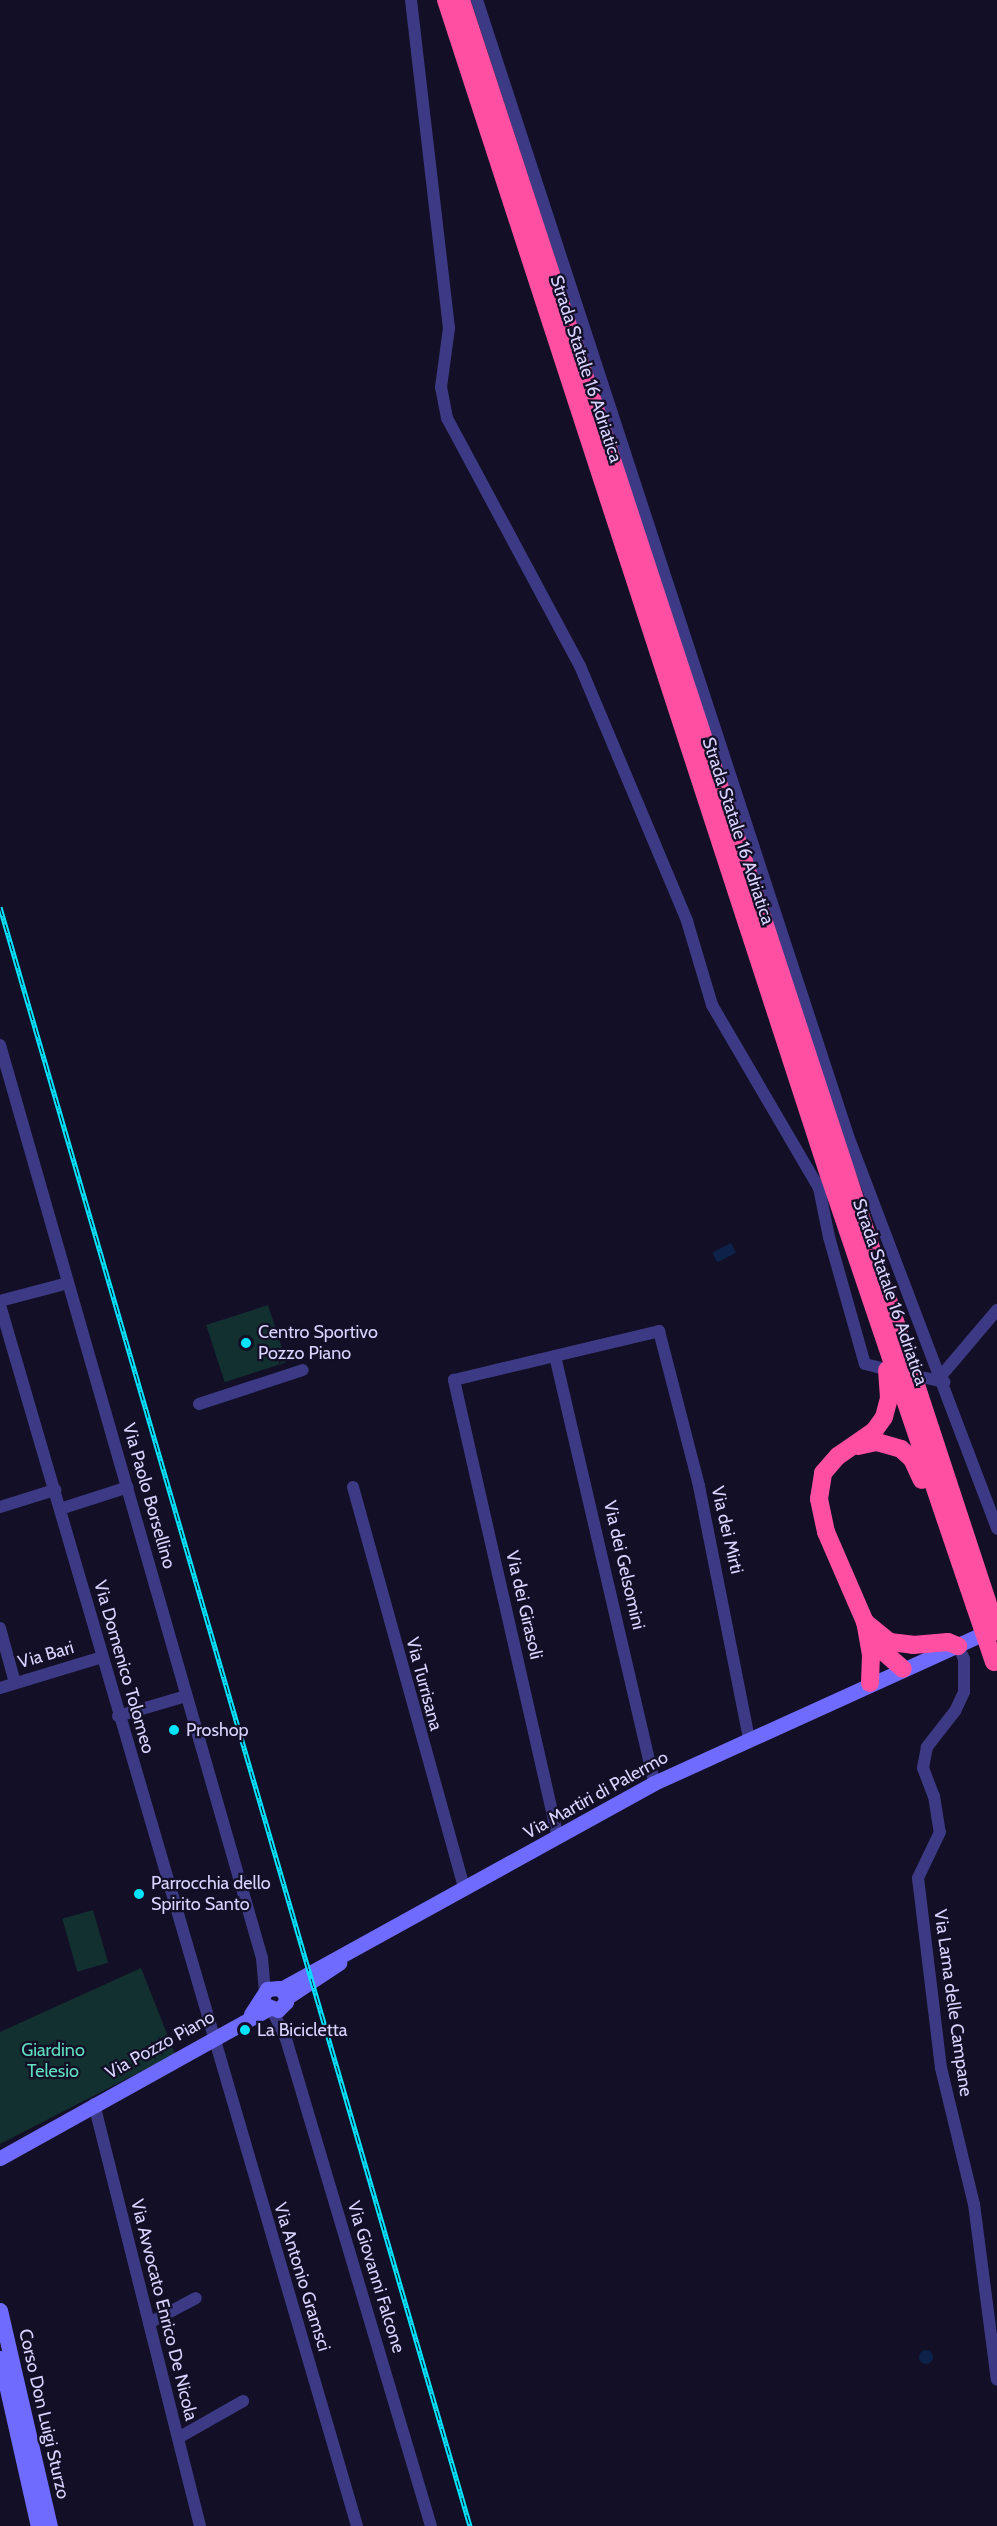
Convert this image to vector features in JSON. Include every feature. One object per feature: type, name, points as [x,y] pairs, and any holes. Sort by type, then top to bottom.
[{"type":"highway","name":"Strada Statale 16 Adriatica","points":[[446,0],[497,166],[965,1580],[997,1629]]},
{"type":"highway","name":"Strada Statale 16 Adriatica","points":[[461,0],[981,1604],[995,1667]]},
{"type":"highway","points":[[870,1683],[867,1631],[826,1532],[819,1499],[823,1473],[838,1456],[858,1446],[884,1417],[889,1398],[879,1324]]},
{"type":"highway","points":[[858,1446],[891,1445],[912,1459],[950,1559],[965,1580]]},
{"type":"highway","points":[[867,1631],[890,1642],[913,1645],[948,1642],[958,1646]]},
{"type":"highway","points":[[867,1631],[903,1669]]},
{"type":"highway","points":[[890,1642],[903,1669]]},
{"type":"street","points":[[411,0],[449,328],[441,387],[447,418],[580,666],[687,921],[712,1005],[819,1188],[829,1237],[865,1364],[881,1368]]},
{"type":"street","points":[[477,0],[539,200],[776,905],[848,1136],[943,1379],[982,1496],[997,1529]]},
{"type":"street","name":"Via Paolo Borsellino","points":[[0,1045],[274,1999]]},
{"type":"street","points":[[0,1300],[68,1283]]},
{"type":"street","name":"Via Domenico Tolomeo","points":[[0,1305],[56,1490],[118,1716],[212,2039]]},
{"type":"street","points":[[943,1379],[997,1310]]},
{"type":"street","name":"Via dei Mirti","points":[[555,1356],[659,1331],[702,1497],[749,1738]]},
{"type":"street","name":"Via dei Girasoli","points":[[555,1356],[454,1380],[558,1838]]},
{"type":"street","name":"Via dei Gelsomini","points":[[555,1356],[654,1783]]},
{"type":"street","points":[[199,1404],[303,1370]]},
{"type":"street","points":[[921,1377],[943,1379]]},
{"type":"street","points":[[60,1509],[128,1487]]},
{"type":"street","name":"Via Turrisana","points":[[353,1487],[465,1890]]},
{"type":"street","points":[[0,1506],[56,1490]]},
{"type":"street","points":[[0,1629],[15,1683]]},
{"type":"street","points":[[870,1683],[997,1629]]},
{"type":"street","name":"Via Lama delle Campane","points":[[958,1646],[963,1659],[963,1692],[955,1711],[927,1747],[923,1768],[934,1796],[940,1832],[918,1878],[941,2068],[974,2204],[997,2380]]},
{"type":"street","name":"Via Bari","points":[[0,1688],[102,1657]]},
{"type":"street","name":"Via Martiri di Palermo","points":[[348,1955],[654,1783],[870,1683]]},
{"type":"street","points":[[118,1716],[186,1696]]},
{"type":"street","name":"Via Pozzo Piano","points":[[0,2157],[212,2039],[274,1999],[325,1974],[348,1955]]},
{"type":"street","name":"Via Giovanni Falcone","points":[[274,1999],[431,2526]]},
{"type":"street","name":"Via Antonio Gramsci","points":[[212,2039],[357,2526]]},
{"type":"street","name":"Via Avvocato Enrico De Nicola","points":[[94,2104],[200,2526]]},
{"type":"street","points":[[149,2323],[196,2298]]},
{"type":"street","name":"Corso Don Luigi Sturzo","points":[[0,2310],[50,2526]]},
{"type":"street","name":"Corso Don Luigi Sturzo","points":[[0,2358],[38,2526]]},
{"type":"street","points":[[178,2438],[243,2401]]},
{"type":"green space","name":"Centro Sportivo Pozzo Piano","points":[[268,1305],[287,1362],[225,1382],[206,1325]]},
{"type":"green space","points":[[93,1910],[108,1963],[77,1972],[62,1919]]},
{"type":"green space","name":"Giardino Telesio","points":[[141,1968],[175,2054],[0,2144],[0,2032]]},
{"type":"water","points":[[731,1243],[736,1253],[717,1262],[712,1253]]},
{"type":"water","points":[[926,2350],[931,2352],[933,2357],[931,2362],[926,2364],[921,2362],[919,2357],[921,2352]]},
{"type":"railway","points":[[0,907],[470,2526]]},
{"type":"place","name":"Centro Sportivo Pozzo Piano","points":[[246,1343]]},
{"type":"place","name":"Proshop","points":[[174,1730]]},
{"type":"place","name":"Parrocchia dello Spirito Santo","points":[[139,1894]]},
{"type":"place","name":"La Bicicletta","points":[[245,2030]]}]
